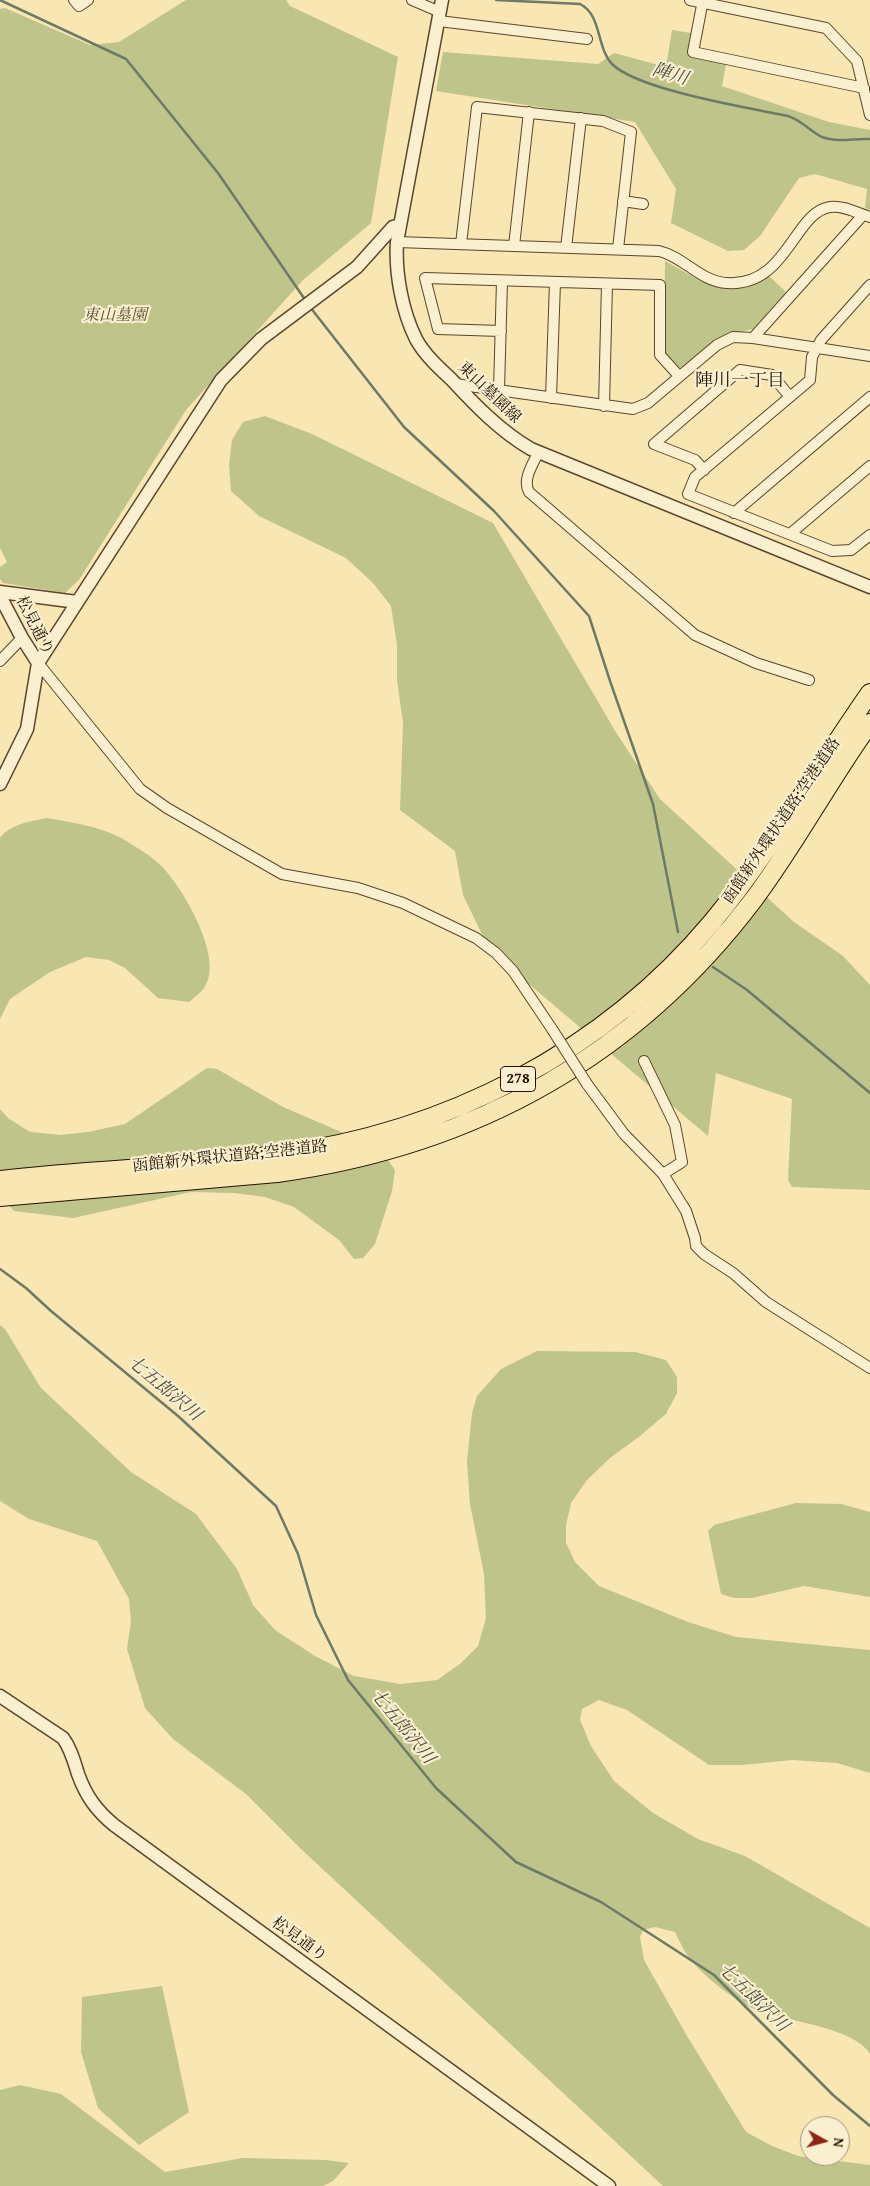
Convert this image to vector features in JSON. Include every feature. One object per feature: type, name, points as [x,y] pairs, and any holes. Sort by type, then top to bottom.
[{"type":"highway","name":"函館新外環状道路;空港道路","points":[[3,1188],[315,1150],[391,1132],[438,1116],[530,1073],[576,1045],[612,1019],[668,969],[711,923],[764,853],[840,735],[870,693]]},
{"type":"highway","name":"函館新外環状道路;空港道路","points":[[3,1188],[277,1173],[326,1166],[396,1149],[444,1133],[490,1114],[540,1089],[623,1033],[686,977],[724,936],[779,862],[870,723]]},
{"type":"street","points":[[74,0],[78,6],[88,0]]},
{"type":"street","points":[[412,0],[441,11],[587,39]]},
{"type":"street","points":[[690,0],[703,1],[826,28],[857,61],[870,115]]},
{"type":"street","points":[[703,1],[693,52],[864,88]]},
{"type":"street","name":"東山墓園線","points":[[441,11],[397,242],[397,275],[412,330],[424,350],[455,384],[508,434],[538,453],[870,587]]},
{"type":"street","points":[[461,244],[477,107],[603,121],[631,132],[618,249]]},
{"type":"street","points":[[514,246],[529,112]]},
{"type":"street","points":[[566,248],[581,118]]},
{"type":"street","points":[[623,202],[643,204]]},
{"type":"street","points":[[397,242],[665,252],[712,280],[740,283],[764,274],[778,262],[818,211],[828,207],[840,207],[867,216],[753,338]]},
{"type":"street","points":[[400,225],[392,227],[357,267],[261,340],[221,380],[38,663],[140,789],[161,803],[282,874],[358,888],[403,904],[476,938],[496,953],[513,971],[587,1084],[624,1134],[663,1174],[686,1211],[696,1238],[696,1246],[704,1254],[733,1273],[766,1302],[870,1368]]},
{"type":"street","points":[[501,330],[438,329],[425,278],[660,285],[660,355],[679,376]]},
{"type":"street","points":[[499,390],[502,281]]},
{"type":"street","points":[[551,398],[555,282]]},
{"type":"street","points":[[604,406],[607,284]]},
{"type":"street","points":[[870,286],[821,340],[812,358],[810,380],[695,477],[688,494],[838,552],[851,550],[870,535]]},
{"type":"street","points":[[455,384],[627,409],[643,406],[722,341],[738,337],[870,356]]},
{"type":"street","points":[[704,470],[695,460],[654,444],[740,370],[772,375],[790,396]]},
{"type":"street","points":[[734,512],[870,397]]},
{"type":"street","points":[[538,453],[527,479],[526,488],[529,492],[695,635],[756,663],[795,674],[808,680]]},
{"type":"street","points":[[790,534],[870,466]]},
{"type":"street","points":[[0,592],[77,602]]},
{"type":"street","name":"松見通り","points":[[0,596],[5,615],[38,663],[26,729],[4,770],[0,784]]},
{"type":"street","points":[[0,661],[22,638]]},
{"type":"street","points":[[644,1061],[676,1125],[682,1162],[663,1174]]},
{"type":"street","name":"松見通り","points":[[0,1696],[63,1738],[69,1746],[92,1803],[114,1825],[609,2186]]},
{"type":"green space","name":"東山墓園","points":[[186,0],[286,0],[290,6],[398,57],[371,223],[303,280],[186,410],[79,580],[65,593],[3,583],[0,579],[0,567],[7,562],[0,548],[0,9],[5,8],[90,45],[119,42]]},
{"type":"green space","points":[[672,30],[691,33],[688,55],[726,64],[722,86],[829,122],[870,130],[870,210],[865,208],[867,189],[815,174],[799,178],[760,236],[744,250],[728,251],[671,223],[676,189],[635,122],[436,91],[443,52],[598,64],[614,53],[666,67]]},
{"type":"green space","points":[[665,261],[716,286],[728,288],[741,287],[754,284],[769,276],[786,292],[753,329],[722,336],[683,367],[676,367],[664,352]]},
{"type":"green space","points":[[265,416],[312,434],[493,523],[617,734],[660,799],[794,922],[843,956],[870,985],[870,1190],[792,1187],[788,1180],[792,1099],[716,1073],[708,1136],[490,951],[463,895],[455,851],[400,810],[403,723],[397,680],[397,645],[391,606],[373,583],[346,558],[259,516],[231,491],[229,465],[232,440],[243,422]]},
{"type":"green space","points":[[47,818],[89,826],[119,837],[153,858],[165,870],[194,914],[207,947],[210,962],[206,984],[189,1002],[158,998],[125,968],[109,960],[86,957],[50,972],[10,999],[0,1019],[0,838],[15,826]]},
{"type":"green space","points":[[207,1068],[217,1069],[283,1107],[360,1140],[384,1154],[395,1170],[392,1191],[375,1244],[363,1258],[354,1259],[339,1240],[294,1207],[265,1197],[234,1193],[191,1192],[73,1218],[14,1211],[0,1196],[0,1109],[8,1118],[30,1132],[60,1135],[88,1132],[125,1124]]},
{"type":"green space","points":[[0,1325],[5,1329],[41,1388],[131,1472],[196,1514],[237,1569],[253,1605],[275,1630],[315,1656],[354,1676],[400,1684],[437,1680],[460,1664],[478,1646],[486,1618],[484,1574],[470,1504],[467,1461],[472,1413],[477,1396],[501,1369],[537,1351],[635,1352],[666,1360],[677,1377],[677,1393],[666,1414],[610,1458],[587,1480],[571,1503],[566,1525],[566,1543],[575,1562],[599,1586],[688,1622],[736,1637],[870,1650],[870,1773],[837,1763],[792,1760],[743,1765],[709,1765],[627,1710],[599,1700],[582,1709],[580,1720],[591,1746],[614,1781],[653,1813],[698,1839],[745,1856],[870,1928],[870,2054],[849,2037],[815,2025],[763,2012],[743,2003],[716,1985],[693,1963],[675,1932],[655,1927],[643,1930],[640,1937],[644,1960],[687,2036],[746,2132],[772,2146],[800,2156],[800,2166],[850,2166],[850,2162],[870,2165],[870,2186],[663,2186],[300,1848],[246,1794],[173,1739],[145,1708],[127,1649],[131,1621],[129,1599],[97,1541],[29,1519],[0,1501]]},
{"type":"green space","points":[[796,1503],[841,1504],[870,1512],[870,1597],[804,1586],[752,1598],[734,1598],[721,1594],[708,1531],[714,1525]]},
{"type":"green space","points":[[162,1986],[189,2112],[139,2145],[98,2108],[81,2052],[82,1997]]},
{"type":"green space","points":[[20,2085],[61,2094],[165,2172],[243,2158],[326,2160],[349,2163],[333,2181],[323,2186],[0,2186],[0,2090]]},
{"type":"waterway","points":[[0,0],[126,59],[218,173],[306,301]]},
{"type":"waterway","name":"陣川","points":[[496,0],[580,4],[587,9],[596,23],[607,57],[612,64],[625,73],[645,82],[695,97],[788,116],[818,135],[828,139],[870,139]]},
{"type":"waterway","points":[[310,307],[404,427],[494,511],[589,616],[653,804],[678,932]]},
{"type":"waterway","points":[[713,967],[747,990],[870,1093]]},
{"type":"waterway","name":"七五郎沢川","points":[[0,1269],[26,1288],[178,1416],[276,1506],[298,1554],[316,1615],[348,1680],[436,1788],[516,1862],[601,1902],[714,1975],[833,2095],[870,2126]]},
{"type":"district","name":"陣川一丁目","points":[[740,381]]}]
